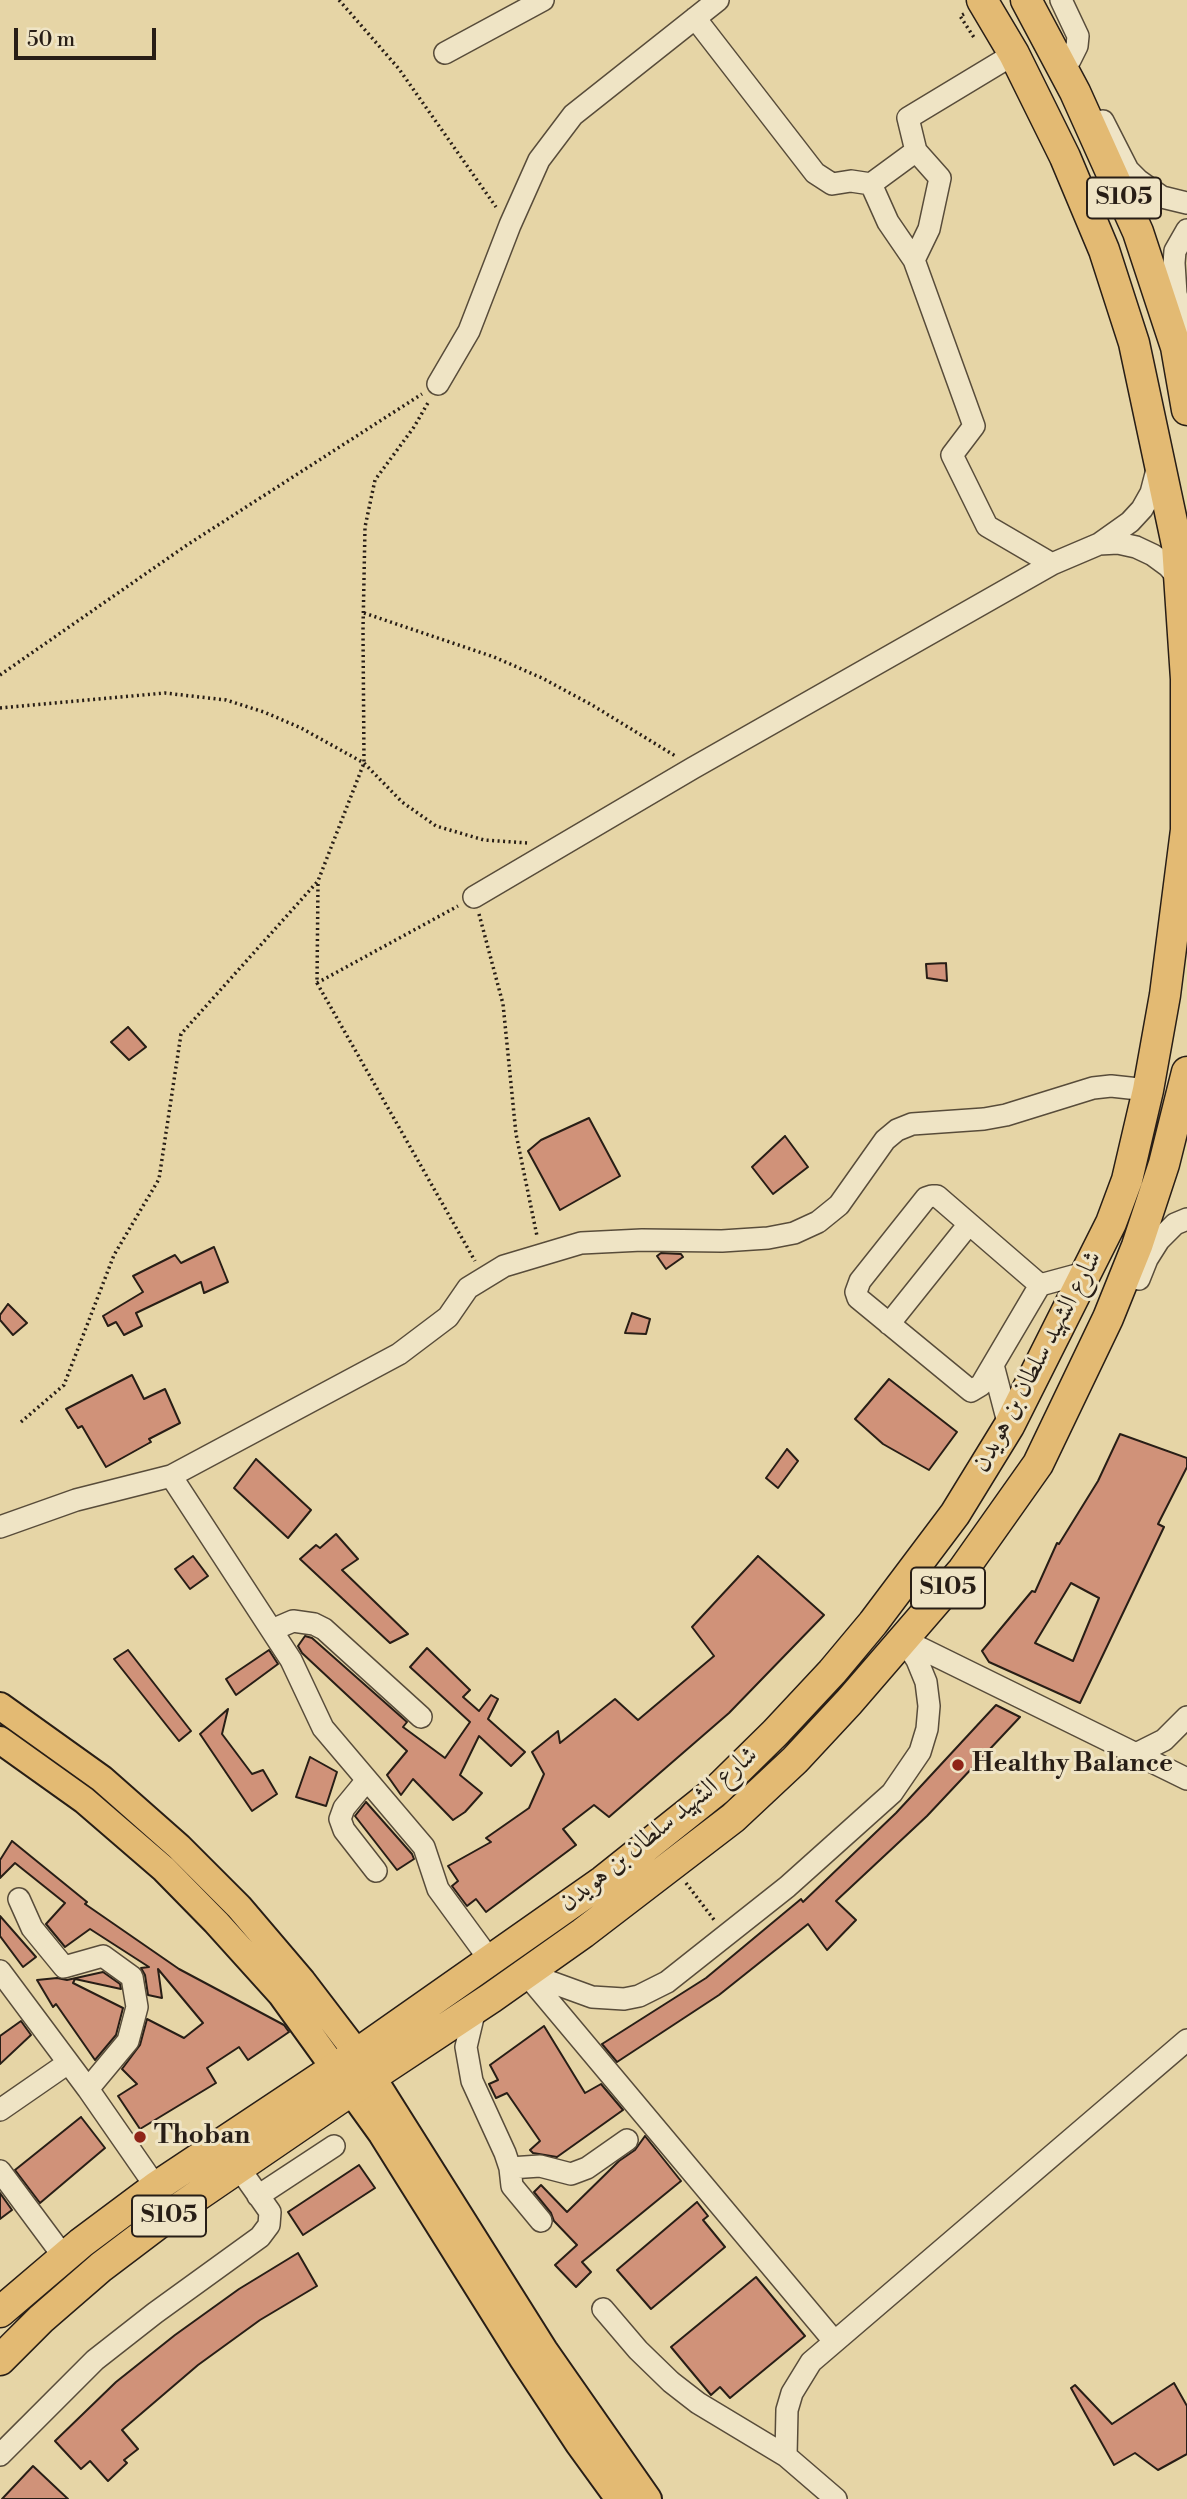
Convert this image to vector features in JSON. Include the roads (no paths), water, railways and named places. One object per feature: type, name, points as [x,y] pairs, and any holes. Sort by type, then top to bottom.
[{"type":"highway","name":"شارع الشهيد سلطان بن هويدن","points":[[0,2360],[41,2319],[102,2267],[175,2211],[239,2168],[490,1960],[603,1881],[653,1842],[717,1790],[775,1733],[832,1672],[913,1573],[955,1514],[1009,1426],[1111,1223],[1127,1180],[1148,1090],[1165,995],[1186,830],[1186,679],[1180,580],[1172,512],[1134,343],[1104,250],[1065,158],[1014,54],[982,0]]},
{"type":"highway","name":"S105","points":[[1026,0],[1060,52],[1138,232],[1176,347],[1187,410]]},
{"type":"highway","points":[[1134,343],[1138,336],[1145,334],[1156,341],[1177,404],[1187,422]]},
{"type":"highway","name":"شارع الشهيد سلطان بن هويدن","points":[[4,2309],[64,2257],[156,2187],[355,2072],[475,2009],[583,1933],[733,1818],[795,1760],[904,1640],[968,1564],[1038,1464],[1108,1318],[1137,1246],[1160,1176],[1187,1072]]},
{"type":"highway","points":[[968,1564],[958,1566],[950,1562],[946,1556],[948,1548],[977,1506],[993,1476],[1004,1450],[1009,1426]]},
{"type":"main road","points":[[0,1706],[102,1779],[179,1847],[248,1918],[302,1981],[355,2072],[648,2499]]},
{"type":"main road","points":[[0,1740],[84,1800],[164,1870],[355,2072],[382,2134],[523,2359],[619,2499]]},
{"type":"street","points":[[438,384],[469,331],[510,225],[539,160],[573,115],[718,0]]},
{"type":"street","points":[[1061,0],[1078,36],[1077,46],[1060,52],[1078,70],[1128,170],[1149,190],[1161,197],[1187,203]]},
{"type":"street","points":[[445,53],[538,1]]},
{"type":"street","points":[[695,19],[815,173],[832,184],[851,181],[871,184],[916,150]]},
{"type":"street","points":[[914,260],[929,229],[940,178],[916,150],[908,118],[1014,54]]},
{"type":"street","points":[[871,184],[888,222],[914,260],[974,426],[952,455],[987,526],[1052,564]]},
{"type":"street","points":[[1187,230],[1175,251],[1174,264],[1176,294],[1187,329]]},
{"type":"street","points":[[474,897],[693,768],[1052,564],[1099,544],[1130,522],[1142,509],[1157,475],[1159,458]]},
{"type":"street","points":[[1099,544],[1118,543],[1136,547],[1160,560],[1180,580]]},
{"type":"street","points":[[0,1527],[76,1500],[171,1476],[399,1354],[448,1317],[468,1288],[504,1266],[581,1243],[642,1240],[722,1241],[794,1233],[818,1222],[839,1205],[885,1140],[897,1130],[912,1124],[1006,1115],[1093,1088],[1111,1086],[1148,1090]]},
{"type":"street","points":[[1040,1284],[937,1196],[926,1198],[860,1281],[856,1292],[858,1298],[966,1389],[975,1390],[981,1385],[1040,1284],[1088,1272]]},
{"type":"street","points":[[1108,1318],[1131,1298],[1147,1259],[1159,1240],[1175,1224],[1187,1219]]},
{"type":"street","points":[[889,1324],[969,1224]]},
{"type":"street","points":[[993,1365],[1009,1426]]},
{"type":"street","points":[[171,1476],[291,1660],[323,1728],[424,1847],[438,1889],[490,1960]]},
{"type":"street","points":[[272,1630],[293,1621],[314,1624],[324,1629],[421,1717]]},
{"type":"street","points":[[904,1640],[1187,1779]]},
{"type":"street","points":[[526,1973],[592,1997],[624,1999],[639,1996],[667,1982],[787,1887],[892,1793],[908,1773],[927,1729],[929,1706],[926,1682],[917,1660],[904,1640]]},
{"type":"street","points":[[1136,1754],[1164,1740],[1187,1717]]},
{"type":"street","points":[[367,1780],[344,1808],[340,1819],[344,1830],[376,1871]]},
{"type":"street","points":[[19,1899],[32,1928],[64,1967],[103,1956],[132,1977],[137,2007],[128,2041],[88,2089]]},
{"type":"street","points":[[0,1971],[88,2089],[156,2187]]},
{"type":"street","points":[[526,1973],[834,2341]]},
{"type":"street","points":[[475,2009],[467,2040],[470,2073],[499,2138],[510,2168],[514,2191],[541,2221]]},
{"type":"street","points":[[786,2456],[787,2410],[792,2393],[811,2362],[1187,2040]]},
{"type":"street","points":[[0,2110],[68,2063]]},
{"type":"street","points":[[510,2168],[540,2166],[571,2174],[587,2168],[628,2140]]},
{"type":"street","points":[[258,2196],[334,2146]]},
{"type":"street","points":[[0,2455],[95,2360],[260,2237],[269,2225],[270,2213],[239,2168]]},
{"type":"street","points":[[0,2171],[64,2257]]},
{"type":"street","points":[[603,2309],[638,2350],[671,2382],[698,2403],[786,2456],[836,2499]]},
{"type":"place","name":"Healthy Balance","points":[[958,1765]]},
{"type":"place","name":"Thoban","points":[[140,2137]]}]
